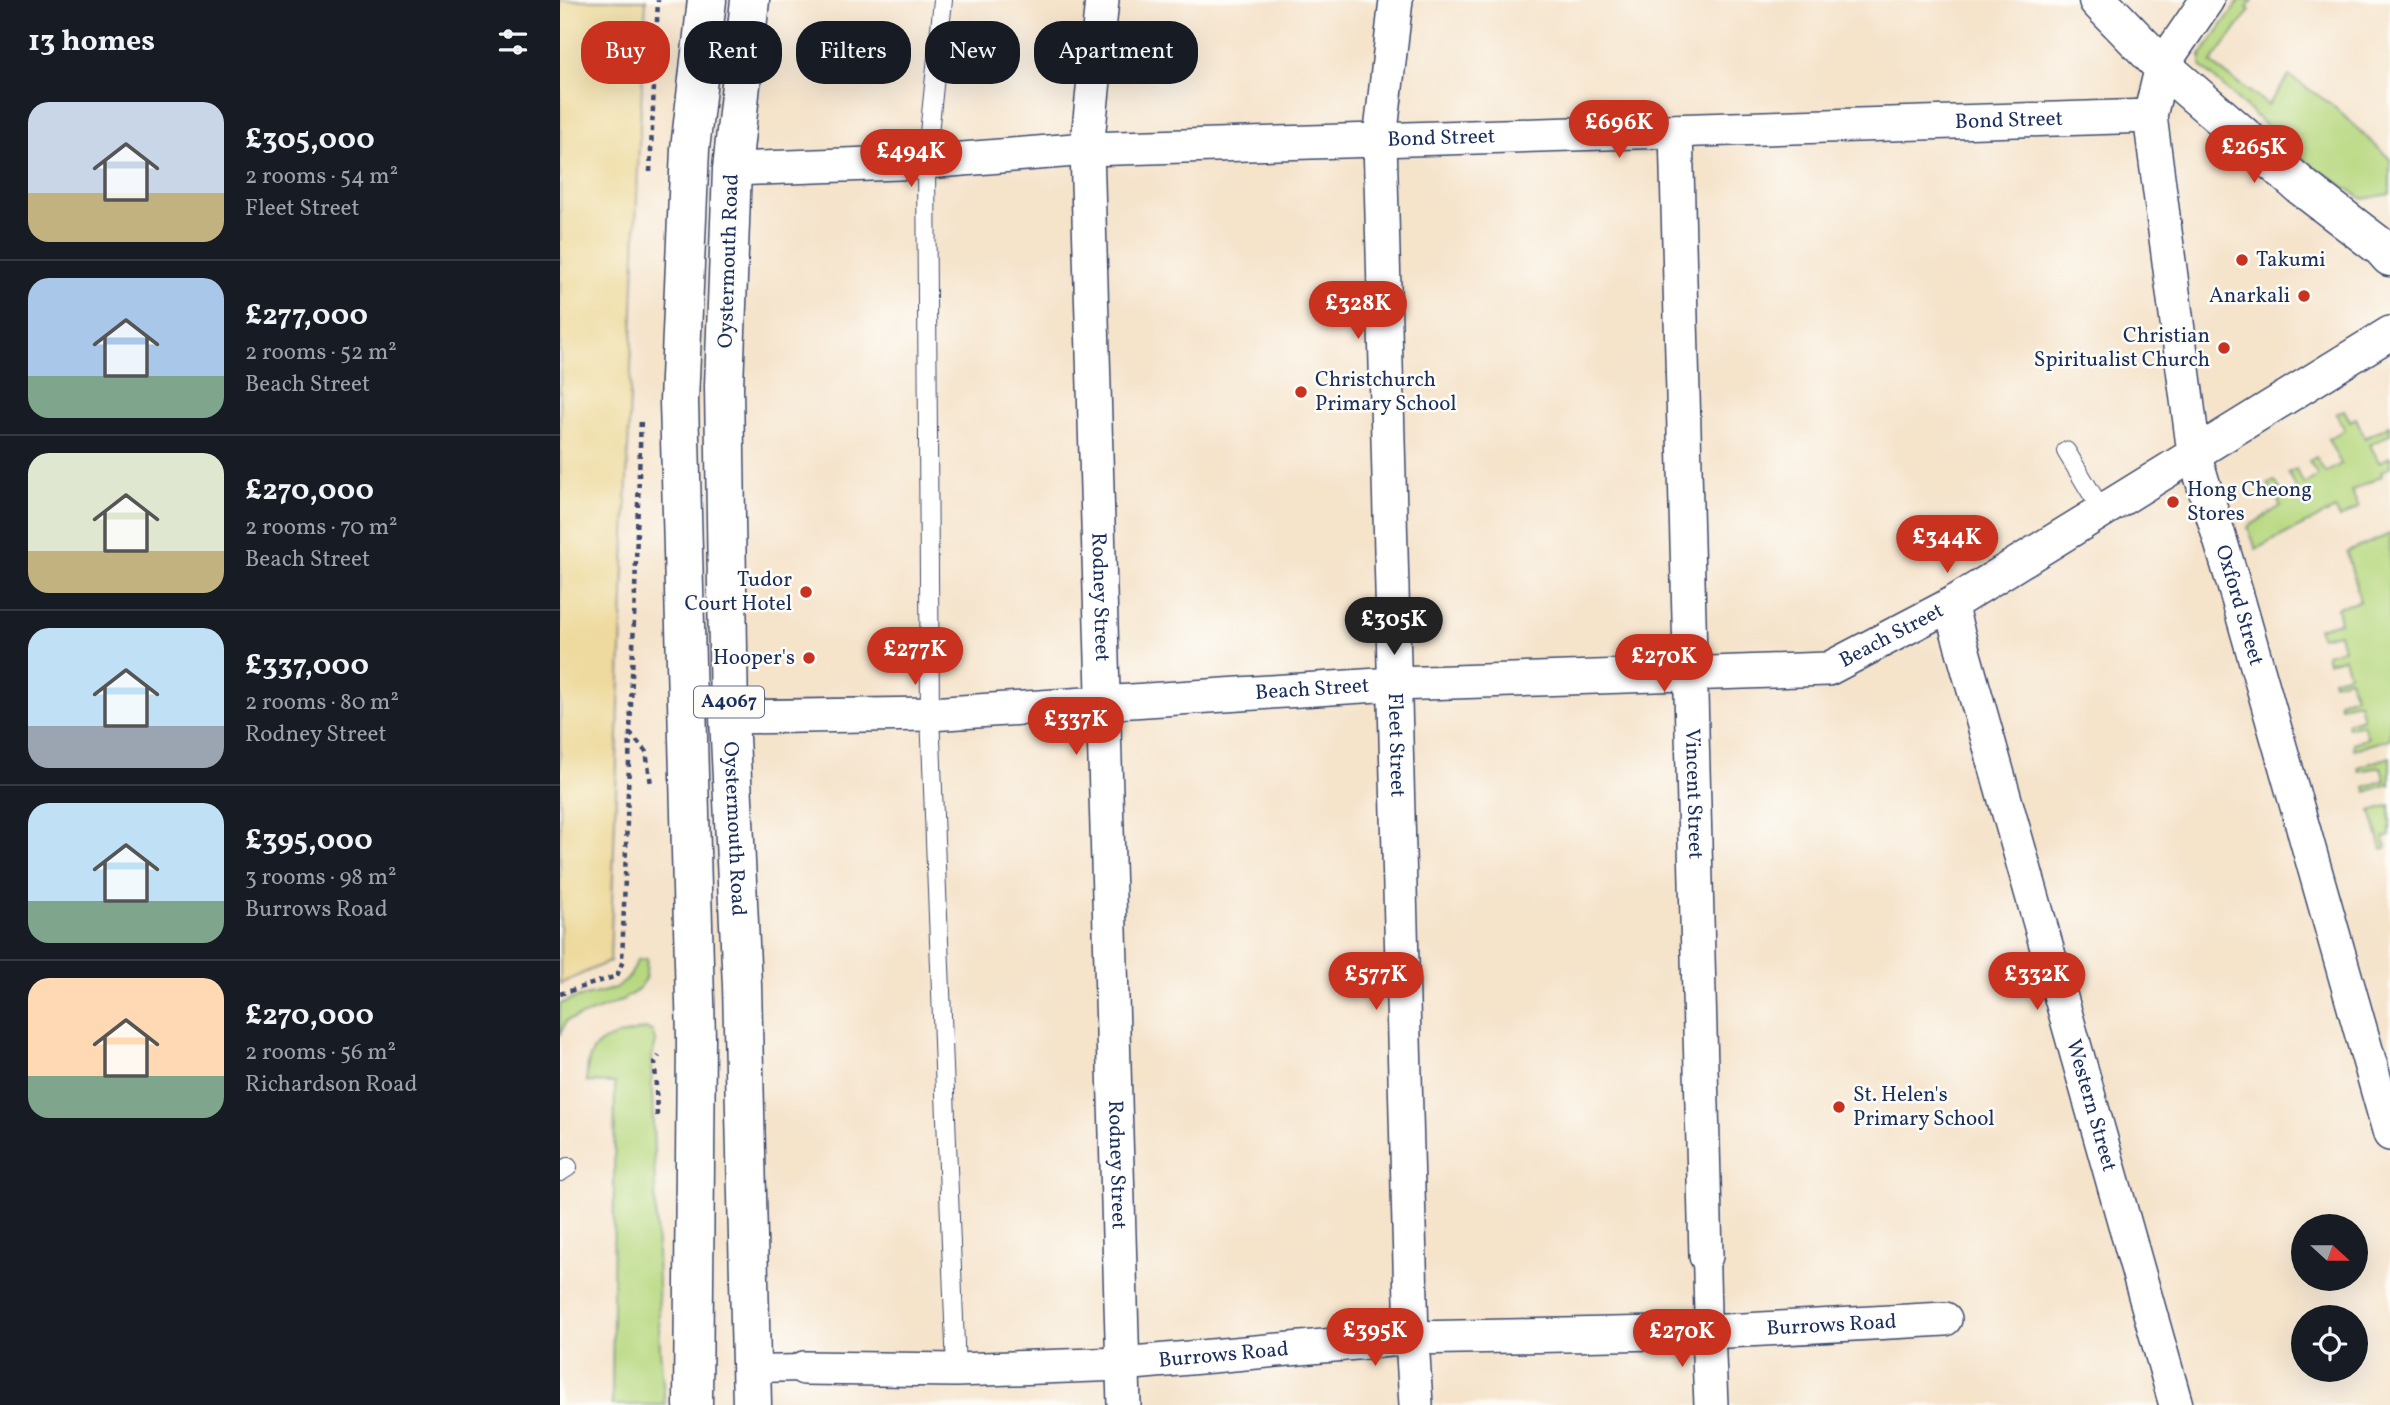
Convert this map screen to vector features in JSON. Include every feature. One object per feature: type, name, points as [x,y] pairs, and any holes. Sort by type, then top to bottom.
[{"type":"main road","name":"Oystermouth Road","points":[[693,1405],[696,1038],[679,401],[690,149],[707,0]]},
{"type":"main road","name":"Oystermouth Road","points":[[750,0],[732,169],[724,386],[729,717],[742,985],[752,1387]]},
{"type":"main road","points":[[2098,0],[2162,66],[2301,186],[2390,257]]},
{"type":"street","name":"Rodney Street","points":[[1102,0],[1087,149],[1124,1405]]},
{"type":"street","name":"Fleet Street","points":[[1396,0],[1380,140],[1416,1405]]},
{"type":"street","points":[[2162,66],[2207,0]]},
{"type":"street","name":"Oxford Street","points":[[2162,66],[2150,117],[2194,453],[2390,1134]]},
{"type":"street","name":"Bond Street","points":[[732,169],[926,162],[1087,149],[2150,117]]},
{"type":"street","name":"Vincent Street","points":[[1676,131],[1708,1332]]},
{"type":"street","name":"Beach Street","points":[[729,717],[930,714],[1394,684],[1828,668],[1950,605],[2390,333]]},
{"type":"street","name":"Western Street","points":[[1950,605],[2176,1405]]},
{"type":"street","name":"Burrows Road","points":[[752,1387],[804,1368],[956,1370],[1122,1364],[1412,1338],[1708,1332],[1945,1319]]},
{"type":"street","points":[[1708,1332],[1711,1405]]},
{"type":"lane","points":[[943,0],[926,162],[930,714],[956,1370]]},
{"type":"lane","points":[[2066,451],[2102,511]]},
{"type":"path","points":[[650,173],[658,0]]},
{"type":"path","points":[[560,994],[617,976],[622,963],[642,410]]},
{"type":"green space","points":[[2240,0],[2253,0],[2247,8],[2250,10],[2211,63],[2268,105],[2289,76],[2331,104],[2390,159],[2390,194],[2363,199],[2300,157],[2201,66],[2201,55]]},
{"type":"green space","points":[[2344,410],[2350,421],[2356,418],[2365,438],[2390,425],[2390,434],[2370,445],[2379,462],[2390,457],[2390,467],[2381,472],[2382,476],[2351,491],[2359,507],[2340,518],[2335,509],[2256,549],[2248,527],[2281,506],[2268,484],[2275,481],[2284,496],[2297,489],[2288,473],[2296,469],[2304,484],[2318,476],[2309,461],[2316,457],[2325,473],[2341,464],[2328,439],[2345,430],[2336,414]]},
{"type":"green space","points":[[2390,534],[2390,739],[2354,749],[2353,743],[2368,738],[2363,724],[2348,728],[2347,723],[2363,718],[2359,702],[2340,706],[2339,701],[2355,696],[2350,679],[2334,683],[2333,679],[2349,674],[2344,658],[2328,662],[2326,654],[2343,649],[2339,633],[2321,637],[2318,628],[2340,622],[2337,608],[2360,601],[2347,552]]},
{"type":"green space","points":[[2390,757],[2390,786],[2389,784],[2366,792],[2365,787],[2385,780],[2381,767],[2359,771],[2358,767]]},
{"type":"green space","points":[[2390,805],[2390,836],[2384,838],[2386,848],[2382,849],[2371,811]]},
{"type":"green space","points":[[647,959],[645,979],[631,995],[566,1021],[560,1035],[560,1004],[616,988],[632,973],[637,960]]},
{"type":"green space","points":[[645,1029],[652,1031],[656,1043],[651,1058],[660,1350],[665,1405],[612,1405],[615,1083],[587,1082],[587,1067],[590,1056],[602,1042]]},
{"type":"sand","points":[[560,0],[646,0],[645,21],[581,21],[581,84],[642,84],[610,961],[560,984]]},
{"type":"place","name":"Takumi","points":[[2242,260]]},
{"type":"place","name":"Anarkali","points":[[2304,296]]},
{"type":"place","name":"Christian Spiritualist Church","points":[[2224,348]]},
{"type":"place","name":"Christchurch Primary School","points":[[1301,392]]},
{"type":"place","name":"Hong Cheong Stores","points":[[2173,502]]},
{"type":"place","name":"Tudor Court Hotel","points":[[806,592]]},
{"type":"place","name":"Hooper's","points":[[809,658]]},
{"type":"place","name":"St. Helen's Primary School","points":[[1839,1107]]}]
